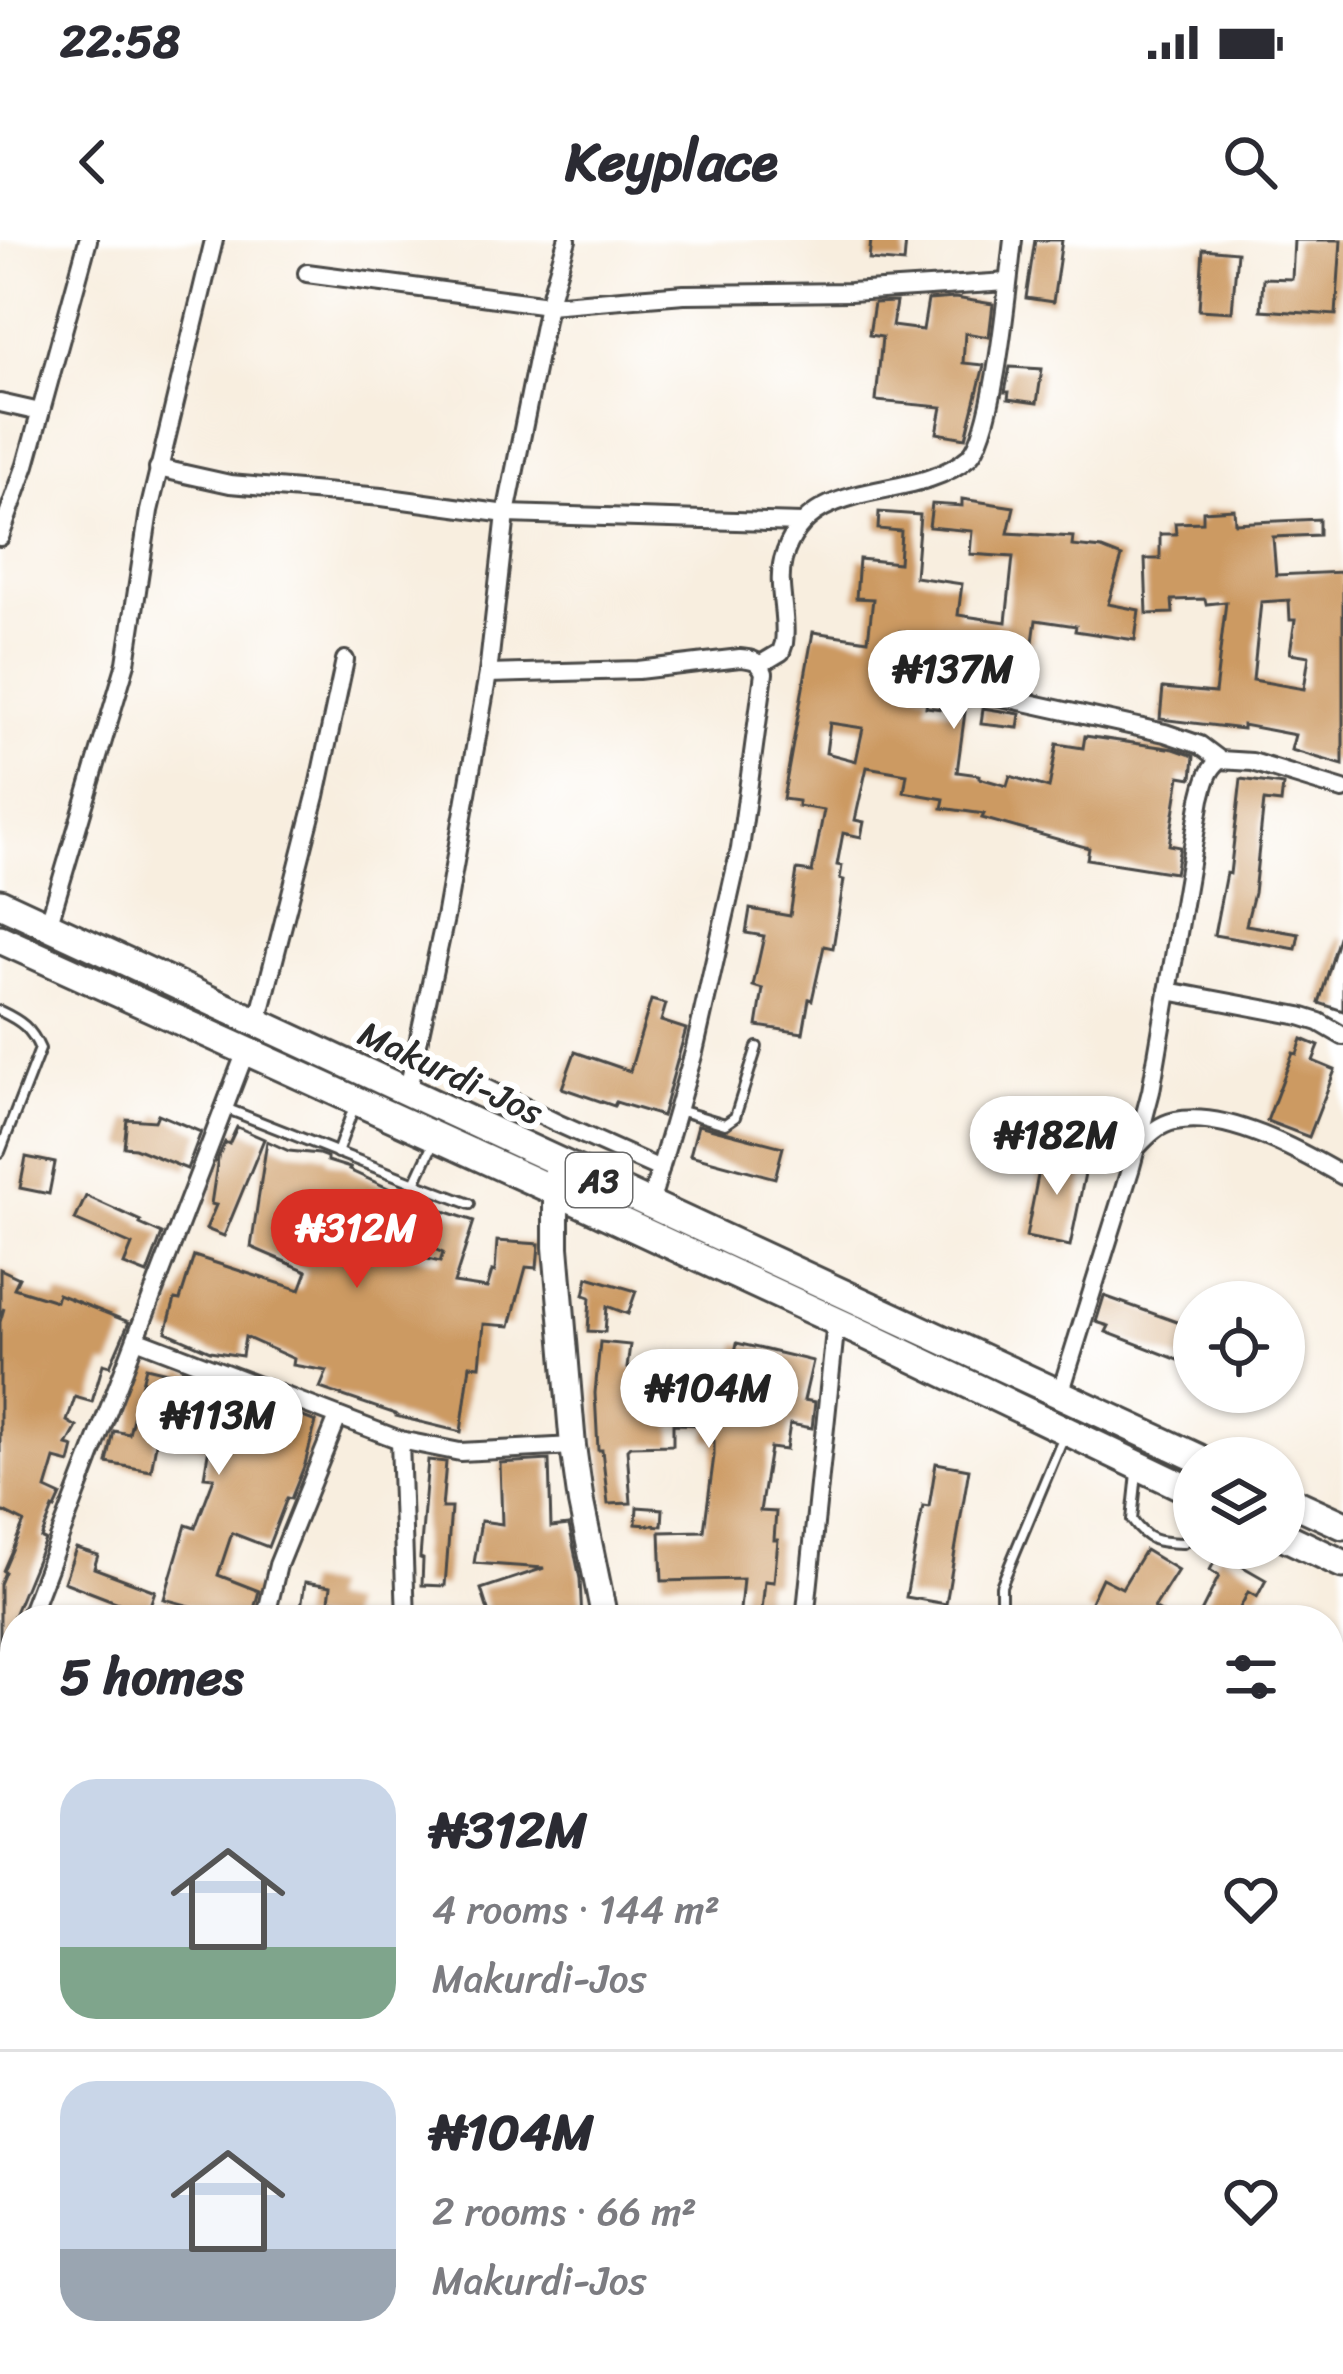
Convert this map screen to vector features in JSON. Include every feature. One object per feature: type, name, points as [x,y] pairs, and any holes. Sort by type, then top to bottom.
[{"type":"highway","name":"Makurdi-Jos","points":[[0,903],[1173,1446]]},
{"type":"highway","name":"Makurdi-Jos","points":[[0,939],[836,1321],[1173,1482]]},
{"type":"highway","points":[[1305,1508],[1343,1526]]},
{"type":"highway","points":[[1305,1546],[1343,1564]]},
{"type":"main road","points":[[556,1160],[556,1247],[573,1446],[602,1605]]},
{"type":"street","points":[[0,537],[5,507],[40,412],[88,240]]},
{"type":"street","points":[[48,926],[126,663],[158,467],[214,240]]},
{"type":"street","points":[[407,1094],[445,918],[488,674],[506,514],[548,305],[567,240]]},
{"type":"street","points":[[761,664],[781,652],[784,643],[783,560],[802,523],[821,507],[930,477],[969,457],[979,443],[1013,240]]},
{"type":"street","points":[[307,273],[548,305],[684,294],[850,292],[1008,282]]},
{"type":"street","points":[[0,403],[40,412]]},
{"type":"street","points":[[158,467],[230,484],[506,514],[802,523]]},
{"type":"street","points":[[488,674],[638,670],[740,658],[761,664],[764,679],[740,849],[694,1052],[650,1204]]},
{"type":"street","points":[[258,1022],[345,660]]},
{"type":"street","points":[[910,677],[1165,733],[1200,745],[1220,760],[1252,762],[1343,790]]},
{"type":"street","points":[[1060,1394],[1151,1091],[1201,799],[1207,776],[1220,760]]},
{"type":"street","points":[[1168,991],[1300,1016],[1343,1036]]},
{"type":"street","points":[[34,1605],[246,1051]]},
{"type":"street","points":[[417,1055],[660,1169]]},
{"type":"street","points":[[1136,1147],[1164,1124],[1206,1121],[1274,1139],[1343,1176]]},
{"type":"street","points":[[556,1160],[557,1124]]},
{"type":"street","points":[[807,1605],[836,1321]]},
{"type":"street","points":[[136,1339],[400,1440],[460,1452],[573,1446]]},
{"type":"street","points":[[269,1605],[278,1565],[338,1417]]},
{"type":"street","points":[[400,1440],[406,1605]]},
{"type":"lane","points":[[0,1011],[22,1021],[40,1049],[0,1152]]},
{"type":"lane","points":[[677,1110],[725,1124],[736,1117],[757,1047]]},
{"type":"lane","points":[[337,1153],[356,1101]]},
{"type":"lane","points":[[224,1108],[470,1204]]},
{"type":"lane","points":[[415,1183],[436,1137]]},
{"type":"lane","points":[[1001,1605],[1001,1586],[1066,1431]]},
{"type":"lane","points":[[1138,1466],[1132,1520],[1144,1537],[1173,1542]]},
{"type":"building","points":[[871,240],[906,240],[904,263],[869,260]]},
{"type":"building","points":[[1035,240],[1062,240],[1053,302],[1026,298]]},
{"type":"building","points":[[1294,240],[1341,240],[1336,315],[1261,310],[1263,278],[1292,279]]},
{"type":"building","points":[[1203,249],[1237,252],[1232,312],[1199,310]]},
{"type":"building","points":[[955,298],[993,304],[989,337],[965,333],[963,363],[984,365],[966,438],[937,433],[942,407],[876,401],[882,337],[869,335],[874,303],[896,302],[892,326],[923,330],[928,300]]},
{"type":"building","points":[[1010,367],[1042,369],[1037,403],[1008,399]]},
{"type":"building","points":[[962,499],[1014,507],[1008,533],[1073,537],[1072,546],[1122,557],[1108,604],[1139,610],[1135,640],[1036,620],[1026,673],[955,666],[957,644],[900,631],[896,661],[922,665],[902,668],[899,682],[928,694],[926,707],[965,712],[957,772],[1007,786],[1010,776],[1049,788],[1057,744],[1083,748],[1085,736],[1194,756],[1192,778],[1180,776],[1169,845],[1180,847],[1175,873],[1087,859],[1089,848],[982,818],[984,814],[942,808],[944,799],[904,792],[907,774],[867,767],[855,820],[864,822],[861,837],[843,833],[837,865],[842,866],[840,879],[844,880],[833,948],[824,946],[803,1033],[757,1026],[763,989],[753,986],[764,936],[746,933],[750,909],[790,916],[797,870],[812,872],[824,810],[783,799],[813,632],[868,640],[873,599],[856,598],[859,559],[899,563],[901,531],[878,529],[879,512],[920,515],[915,577],[962,584],[958,615],[1006,622],[1013,557],[970,554],[972,531],[929,527],[932,504],[962,506]],"holes":[[[830,723],[863,728],[856,761],[826,753]]]},
{"type":"building","points":[[1234,509],[1235,523],[1319,519],[1319,535],[1273,537],[1276,575],[1343,572],[1343,765],[1291,750],[1295,735],[1243,725],[1243,729],[1160,719],[1163,688],[1215,693],[1226,602],[1172,600],[1173,613],[1147,614],[1145,559],[1160,559],[1160,534],[1176,534],[1175,523],[1203,522],[1203,511]],"holes":[[[1289,600],[1290,620],[1295,620],[1290,653],[1309,656],[1304,689],[1253,680],[1261,602]]]},
{"type":"building","points":[[983,708],[1020,714],[1018,728],[981,724]]},
{"type":"building","points":[[1241,779],[1283,785],[1281,803],[1264,801],[1246,925],[1299,934],[1296,949],[1214,935],[1226,873],[1230,874]]},
{"type":"building","points":[[1339,937],[1343,938],[1343,1011],[1319,1003]]},
{"type":"building","points":[[651,1000],[666,1004],[661,1021],[686,1029],[662,1116],[562,1088],[575,1052],[630,1071]]},
{"type":"building","points":[[1302,1039],[1319,1046],[1313,1061],[1335,1070],[1309,1137],[1267,1121]]},
{"type":"building","points":[[158,1114],[201,1132],[187,1169],[124,1147],[127,1119],[155,1121]]},
{"type":"building","points":[[698,1125],[783,1147],[775,1178],[690,1155]]},
{"type":"building","points":[[237,1127],[264,1139],[224,1236],[206,1229],[216,1205],[211,1204],[218,1158]]},
{"type":"building","points":[[267,1141],[289,1151],[327,1157],[423,1204],[474,1221],[454,1283],[487,1288],[495,1272],[497,1241],[539,1244],[537,1268],[526,1267],[510,1326],[484,1324],[480,1366],[470,1365],[461,1432],[396,1416],[320,1388],[327,1371],[293,1365],[294,1359],[245,1337],[242,1356],[210,1351],[166,1332],[194,1256],[300,1290],[307,1271],[251,1247]],"holes":[[[319,1197],[443,1253],[440,1262],[311,1227]]]},
{"type":"building","points":[[1043,1150],[1088,1159],[1070,1246],[1026,1237]]},
{"type":"building","points":[[26,1157],[55,1163],[49,1194],[20,1188]]},
{"type":"building","points":[[86,1196],[162,1234],[147,1274],[124,1265],[132,1245],[75,1220]]},
{"type":"building","points":[[0,1269],[19,1278],[14,1288],[56,1301],[58,1294],[129,1322],[110,1366],[103,1364],[92,1402],[75,1397],[67,1421],[77,1427],[67,1445],[74,1447],[70,1463],[55,1459],[46,1489],[61,1496],[18,1605],[0,1605],[3,1571],[24,1522],[0,1510],[0,1322],[4,1308],[0,1317]]},
{"type":"building","points":[[588,1277],[636,1291],[628,1314],[607,1306],[605,1332],[588,1331],[590,1297],[584,1295]]},
{"type":"building","points":[[1104,1296],[1173,1321],[1173,1358],[1106,1332],[1109,1326],[1096,1322]]},
{"type":"building","points":[[600,1342],[630,1345],[627,1368],[692,1371],[697,1352],[734,1356],[737,1343],[813,1361],[804,1400],[815,1402],[812,1428],[790,1424],[786,1450],[770,1448],[760,1511],[776,1512],[774,1540],[778,1540],[774,1582],[765,1581],[763,1605],[740,1605],[743,1579],[662,1581],[660,1532],[704,1531],[714,1456],[714,1441],[706,1440],[708,1425],[673,1424],[673,1445],[630,1446],[631,1503],[608,1504],[602,1450],[598,1450],[595,1393]]},
{"type":"building","points":[[146,1367],[180,1375],[182,1370],[226,1387],[223,1394],[268,1408],[269,1404],[316,1422],[305,1464],[268,1547],[232,1533],[218,1575],[259,1591],[255,1605],[187,1605],[164,1599],[186,1525],[195,1528],[214,1478],[204,1477],[209,1447],[157,1438],[151,1471],[107,1463],[114,1431],[129,1434]]},
{"type":"building","points":[[428,1460],[446,1462],[442,1508],[451,1508],[445,1586],[422,1585]]},
{"type":"building","points":[[549,1460],[551,1527],[569,1525],[581,1605],[486,1605],[481,1589],[544,1568],[474,1563],[481,1521],[502,1524],[500,1463]]},
{"type":"building","points":[[936,1463],[969,1469],[946,1604],[906,1597]]},
{"type":"building","points":[[637,1507],[663,1509],[662,1526],[636,1524]]},
{"type":"building","points":[[76,1548],[98,1555],[94,1568],[155,1591],[150,1605],[124,1605],[64,1582]]},
{"type":"building","points":[[1145,1550],[1178,1570],[1156,1605],[1089,1605],[1102,1578],[1122,1588]]},
{"type":"building","points":[[1211,1569],[1247,1569],[1266,1580],[1257,1597],[1248,1592],[1242,1605],[1204,1605],[1219,1576]]},
{"type":"building","points":[[305,1582],[331,1586],[329,1600],[350,1604],[350,1605],[301,1605]]}]
